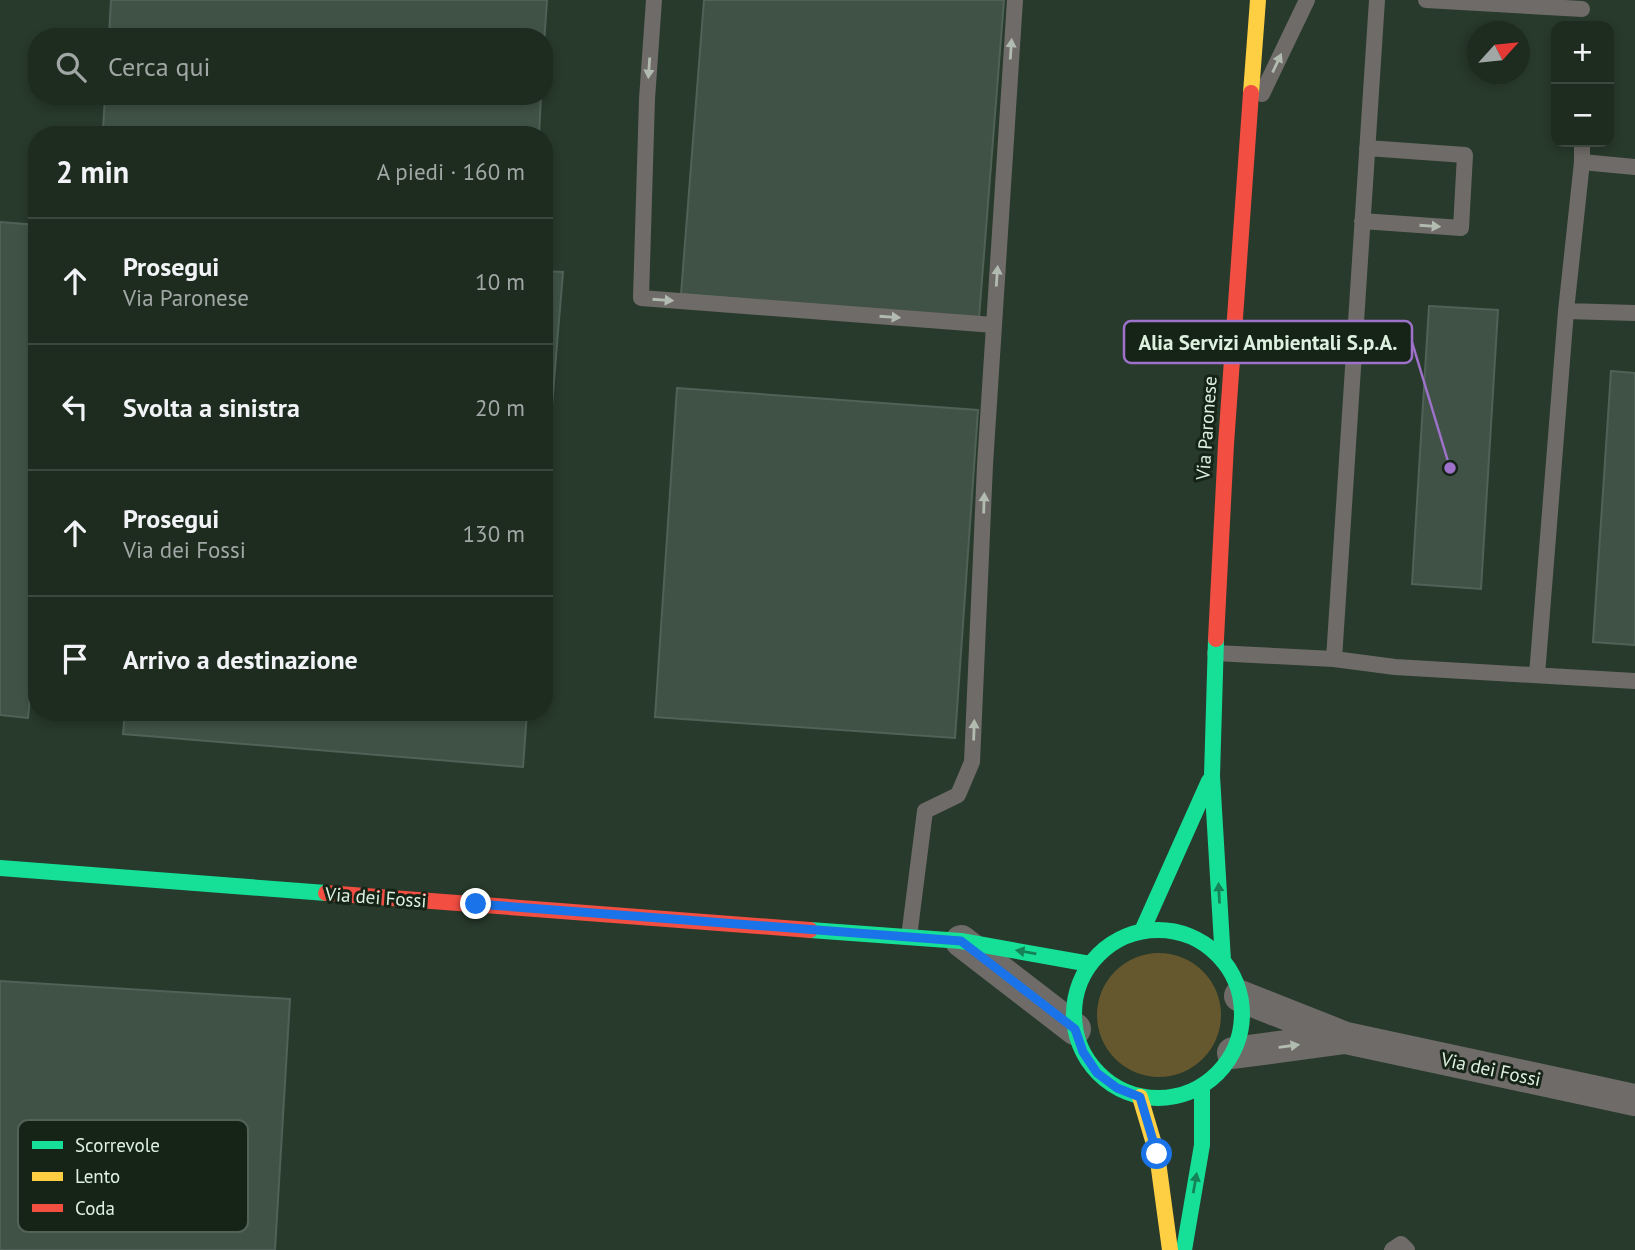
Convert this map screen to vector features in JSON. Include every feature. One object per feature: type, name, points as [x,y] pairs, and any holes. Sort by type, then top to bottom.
[{"type":"main road","name":"Via Paronese","points":[[1223,961],[1212,776],[1215,653],[1225,457],[1258,0]]},
{"type":"main road","name":"Via Paronese","points":[[1142,931],[1212,776]]},
{"type":"main road","name":"Via dei Fossi","points":[[0,868],[961,941],[1090,964]]},
{"type":"main road","points":[[1165,930],[1186,935],[1206,945],[1223,961],[1240,996],[1242,1015],[1240,1035],[1233,1053],[1219,1072],[1202,1086],[1183,1095],[1162,1098],[1140,1097],[1117,1088],[1097,1073],[1083,1052],[1075,1029],[1074,1006],[1079,984],[1090,964],[1104,949],[1122,938],[1142,931],[1165,930]]},
{"type":"main road","points":[[1184,1250],[1202,1145],[1202,1086]]},
{"type":"main road","points":[[1140,1097],[1157,1154],[1170,1250]]},
{"type":"street","points":[[961,941],[1075,1029]]},
{"type":"street","name":"Via dei Fossi","points":[[1240,996],[1346,1038],[1635,1100]]},
{"type":"street","name":"Via dei Fossi","points":[[1233,1053],[1346,1038]]},
{"type":"lane","points":[[654,0],[647,99],[641,298],[994,325]]},
{"type":"lane","points":[[909,937],[925,811],[957,795],[972,762],[985,478],[1015,0]]},
{"type":"lane","points":[[1248,125],[1307,0]]},
{"type":"lane","points":[[1334,659],[1377,0]]},
{"type":"lane","points":[[1426,0],[1582,5]]},
{"type":"lane","points":[[1538,675],[1566,311],[1582,147]]},
{"type":"lane","points":[[1362,221],[1461,228],[1465,155],[1367,148]]},
{"type":"lane","points":[[1582,162],[1635,167]]},
{"type":"lane","points":[[1566,311],[1635,313]]},
{"type":"lane","points":[[1215,653],[1635,681]]},
{"type":"lane","points":[[1392,1250],[1401,1244],[1407,1250]]},
{"type":"shaded area","points":[[1159,953],[1183,958],[1203,971],[1216,991],[1221,1015],[1216,1039],[1203,1059],[1183,1072],[1159,1077],[1135,1072],[1115,1059],[1102,1039],[1097,1015],[1102,991],[1115,971],[1135,958]]},
{"type":"building","points":[[111,0],[547,0],[545,28],[109,28]]},
{"type":"building","points":[[704,0],[1004,0],[979,318],[681,294]]},
{"type":"building","points":[[104,105],[541,105],[539,126],[103,126]]},
{"type":"building","points":[[0,222],[28,224],[28,718],[0,715]]},
{"type":"building","points":[[553,271],[563,272],[553,394]]},
{"type":"building","points":[[1429,306],[1498,310],[1481,589],[1412,584]]},
{"type":"building","points":[[1611,371],[1635,373],[1635,645],[1593,642]]},
{"type":"building","points":[[677,388],[978,410],[955,738],[655,717]]},
{"type":"building","points":[[124,721],[526,721],[523,767],[123,734]]},
{"type":"building","points":[[0,981],[290,999],[275,1250],[0,1250]]},
{"type":"traffic: fast","points":[[1216,639],[1212,776],[1223,961]]},
{"type":"traffic: fast","points":[[1142,931],[1209,781]]},
{"type":"traffic: fast","points":[[0,868],[326,893]]},
{"type":"traffic: fast","points":[[810,930],[961,941],[1090,964]]},
{"type":"traffic: fast","points":[[1158,930],[1190,937],[1205,944],[1217,955],[1228,967],[1235,982],[1242,1014],[1235,1046],[1228,1061],[1217,1073],[1205,1084],[1190,1091],[1158,1098],[1126,1091],[1111,1084],[1099,1073],[1088,1061],[1081,1046],[1074,1014],[1081,982],[1088,967],[1099,955],[1111,944],[1126,937],[1158,930]]},
{"type":"traffic: fast","points":[[1184,1250],[1202,1145],[1202,1086]]},
{"type":"traffic: slow","points":[[1251,93],[1258,0]]},
{"type":"traffic: slow","points":[[1140,1097],[1157,1154],[1170,1250]]},
{"type":"traffic: jam","points":[[1216,639],[1226,444],[1251,93]]},
{"type":"traffic: jam","points":[[326,893],[810,930]]},
{"type":"place","name":"Alia Servizi Ambientali S.p.A.","points":[[1450,468]]},
{"type":"route","points":[[476,904],[961,941],[1075,1029],[1083,1052],[1097,1073],[1117,1088],[1140,1097],[1157,1154]]}]
